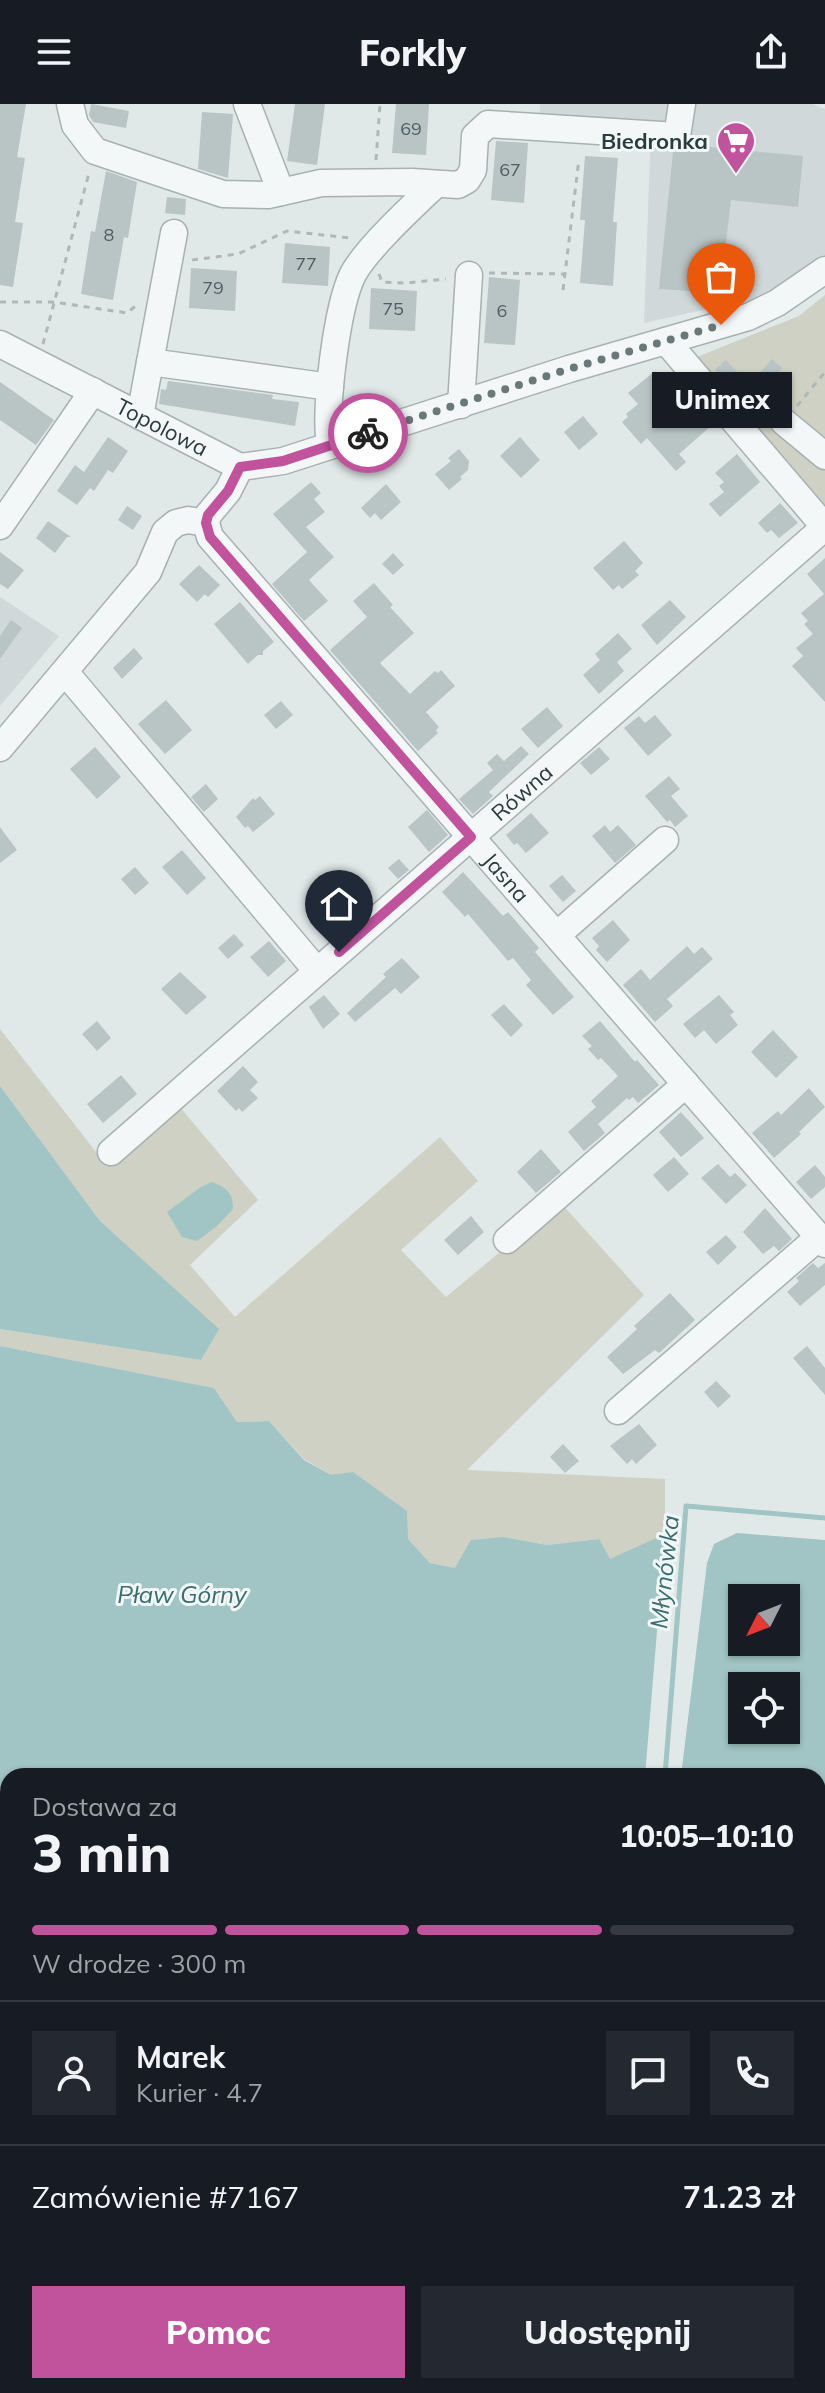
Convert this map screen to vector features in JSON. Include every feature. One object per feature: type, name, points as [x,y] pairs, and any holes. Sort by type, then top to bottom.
[{"type":"street","points":[[70,104],[75,125],[95,151],[223,194],[268,195],[321,183],[458,185],[467,180],[473,170],[475,136],[488,124],[677,136],[682,104]]},
{"type":"street","points":[[247,104],[281,192]]},
{"type":"street","points":[[330,444],[330,387],[344,305],[353,274],[397,222],[436,184]]},
{"type":"street","points":[[140,416],[174,233]]},
{"type":"street","points":[[2,743],[148,572],[165,532],[176,523],[188,520],[206,523],[208,515],[228,491],[240,467],[283,461],[569,369],[748,317],[777,303],[825,270]]},
{"type":"street","points":[[461,405],[469,275]]},
{"type":"street","points":[[666,341],[825,527]]},
{"type":"street","name":"Topolowa","points":[[0,344],[240,467]]},
{"type":"street","points":[[150,362],[330,387]]},
{"type":"street","points":[[0,526],[93,391]]},
{"type":"street","points":[[784,422],[825,456]]},
{"type":"street","name":"Jasna","points":[[206,523],[210,537],[822,1240]]},
{"type":"street","name":"Równa","points":[[111,1152],[825,527]]},
{"type":"street","points":[[65,672],[317,971]]},
{"type":"street","points":[[557,935],[665,840]]},
{"type":"street","points":[[507,1240],[686,1084]]},
{"type":"street","points":[[618,1411],[822,1240]]},
{"type":"path","points":[[374,182],[380,104]]},
{"type":"path","points":[[40,353],[95,151]]},
{"type":"path","points":[[563,290],[579,159]]},
{"type":"shaded area","points":[[540,104],[812,104],[825,109],[825,258],[779,293],[644,323],[651,127],[539,120]]},
{"type":"shaded area","points":[[825,295],[825,511],[692,359],[799,316]]},
{"type":"shaded area","points":[[0,597],[59,636],[0,706]]},
{"type":"shaded area","points":[[0,1029],[107,1166],[179,1106],[258,1200],[190,1265],[235,1317],[440,1137],[478,1181],[401,1250],[446,1297],[560,1202],[644,1295],[467,1470],[665,1479],[665,1534],[610,1560],[598,1539],[547,1545],[504,1537],[455,1568],[430,1563],[408,1539],[331,1475],[304,1459],[269,1421],[237,1422],[214,1388],[0,1346],[0,1329],[201,1360],[218,1329],[100,1221],[0,1086]]},
{"type":"water","points":[[0,1086],[100,1221],[219,1329],[201,1360],[0,1329]]},
{"type":"water","points":[[212,1182],[228,1192],[233,1209],[197,1241],[182,1237],[167,1212]]},
{"type":"water","name":"Pław Górny","points":[[0,1346],[214,1388],[237,1422],[269,1421],[304,1460],[331,1475],[353,1472],[407,1511],[408,1539],[430,1563],[455,1568],[471,1540],[504,1537],[547,1545],[599,1539],[610,1559],[665,1534],[646,1768],[0,1768]]},
{"type":"water","points":[[737,1533],[825,1540],[825,1768],[682,1768],[707,1563],[714,1544]]},
{"type":"building","points":[[0,104],[26,104],[17,157],[25,158],[15,222],[23,223],[13,287],[0,285]]},
{"type":"building","points":[[91,104],[129,111],[126,128],[93,122],[89,115]]},
{"type":"building","points":[[295,104],[325,104],[317,165],[287,161]]},
{"type":"building","points":[[396,104],[429,104],[426,155],[392,153]]},
{"type":"building","points":[[202,112],[233,114],[228,178],[198,169]]},
{"type":"building","points":[[496,141],[528,143],[524,203],[491,200]]},
{"type":"building","points":[[690,145],[803,156],[798,207],[731,200],[720,293],[659,289],[673,152],[683,151]]},
{"type":"building","points":[[585,156],[618,158],[613,222],[617,222],[613,286],[580,283],[585,220],[580,220]]},
{"type":"building","points":[[106,171],[137,182],[113,300],[81,294],[91,231],[95,232]]},
{"type":"building","points":[[167,197],[186,199],[185,215],[165,213]]},
{"type":"building","points":[[285,243],[330,247],[328,286],[282,283]]},
{"type":"building","points":[[191,268],[237,271],[235,311],[189,308]]},
{"type":"building","points":[[489,277],[520,280],[515,345],[484,343]]},
{"type":"building","points":[[371,288],[417,291],[415,331],[369,329]]},
{"type":"building","points":[[772,359],[782,368],[771,381],[760,373]]},
{"type":"building","points":[[726,360],[739,374],[728,384],[715,370]]},
{"type":"building","points":[[655,371],[684,406],[690,400],[712,425],[679,454],[686,462],[676,471],[647,438],[641,444],[622,422],[638,404],[628,393]]},
{"type":"building","points":[[168,381],[273,395],[272,399],[299,402],[295,426],[159,404],[161,389],[166,390]]},
{"type":"building","points":[[0,382],[54,420],[36,445],[0,420]]},
{"type":"building","points":[[583,416],[598,434],[579,450],[564,432]]},
{"type":"building","points":[[108,437],[128,451],[113,473],[108,470],[94,491],[90,488],[77,505],[57,491],[75,465],[84,472]]},
{"type":"building","points":[[520,437],[540,460],[521,478],[500,456]]},
{"type":"building","points":[[459,449],[469,461],[468,470],[449,490],[435,474],[451,461],[448,458]]},
{"type":"building","points":[[737,454],[760,482],[720,517],[709,504],[724,492],[719,486],[724,482],[715,473]]},
{"type":"building","points":[[311,482],[321,493],[314,499],[325,512],[306,527],[334,557],[309,580],[328,601],[304,621],[272,584],[307,552],[273,514]]},
{"type":"building","points":[[386,484],[401,502],[381,520],[375,513],[370,518],[361,508]]},
{"type":"building","points":[[780,503],[798,523],[779,538],[771,530],[767,533],[758,523]]},
{"type":"building","points":[[127,506],[142,516],[133,530],[118,520]]},
{"type":"building","points":[[48,521],[71,537],[67,537],[55,553],[36,538]]},
{"type":"building","points":[[624,541],[643,563],[635,571],[639,575],[622,589],[619,585],[613,590],[593,568]]},
{"type":"building","points":[[0,552],[24,570],[8,589],[0,584]]},
{"type":"building","points":[[393,553],[404,565],[393,575],[382,564]]},
{"type":"building","points":[[825,558],[825,702],[792,666],[803,656],[796,648],[813,634],[804,624],[808,621],[801,613],[824,594],[807,574]]},
{"type":"building","points":[[199,565],[220,585],[208,597],[205,594],[197,602],[179,584]]},
{"type":"building","points":[[374,583],[393,605],[390,607],[414,633],[380,663],[410,694],[435,671],[438,673],[441,670],[455,686],[426,712],[439,727],[436,730],[438,733],[418,751],[330,650],[367,617],[353,601]]},
{"type":"building","points":[[670,600],[686,617],[657,645],[641,625]]},
{"type":"building","points":[[240,602],[274,642],[263,651],[263,655],[258,655],[248,664],[214,624]]},
{"type":"building","points":[[11,620],[22,628],[0,659],[0,636]]},
{"type":"building","points":[[618,633],[632,649],[617,662],[624,671],[599,694],[583,675],[600,660],[595,654]]},
{"type":"building","points":[[134,648],[143,658],[122,679],[113,668]]},
{"type":"building","points":[[166,700],[192,730],[165,754],[138,724]]},
{"type":"building","points":[[281,701],[293,715],[276,729],[264,715]]},
{"type":"building","points":[[547,707],[563,726],[538,748],[521,729]]},
{"type":"building","points":[[655,715],[672,735],[648,756],[624,728],[639,716],[645,723]]},
{"type":"building","points":[[521,746],[529,754],[489,792],[493,796],[473,814],[459,799],[493,770],[487,763],[497,754],[504,761]]},
{"type":"building","points":[[95,747],[121,777],[97,799],[70,769]]},
{"type":"building","points":[[599,747],[610,759],[591,775],[580,763]]},
{"type":"building","points":[[669,776],[680,789],[671,796],[688,816],[675,827],[645,796]]},
{"type":"building","points":[[206,784],[218,799],[204,812],[191,797]]},
{"type":"building","points":[[260,796],[275,814],[253,832],[236,817],[253,798],[255,800]]},
{"type":"building","points":[[427,810],[448,835],[429,852],[408,827]]},
{"type":"building","points":[[531,813],[549,833],[526,853],[506,835]]},
{"type":"building","points":[[605,825],[610,832],[618,825],[636,845],[615,863],[592,836]]},
{"type":"building","points":[[0,827],[17,850],[0,863]]},
{"type":"building","points":[[182,850],[206,878],[187,895],[162,867]]},
{"type":"building","points":[[399,859],[409,870],[398,879],[388,868]]},
{"type":"building","points":[[135,867],[149,883],[135,895],[121,879]]},
{"type":"building","points":[[463,872],[503,916],[508,912],[539,948],[535,952],[574,997],[553,1015],[526,985],[531,980],[513,958],[508,961],[468,914],[465,917],[442,892]]},
{"type":"building","points":[[562,875],[576,891],[563,902],[549,886]]},
{"type":"building","points":[[613,920],[630,940],[607,962],[596,950],[599,946],[592,938]]},
{"type":"building","points":[[234,934],[244,945],[228,959],[218,948]]},
{"type":"building","points":[[269,941],[286,961],[268,977],[250,957]]},
{"type":"building","points":[[687,946],[694,954],[702,947],[713,959],[667,999],[673,1006],[655,1022],[623,985],[641,969],[650,980]]},
{"type":"building","points":[[402,958],[420,977],[401,994],[395,988],[355,1022],[347,1013]]},
{"type":"building","points":[[180,972],[207,997],[186,1015],[161,989]]},
{"type":"building","points":[[324,995],[340,1014],[323,1029],[309,1007]]},
{"type":"building","points":[[719,995],[734,1012],[730,1015],[738,1025],[716,1044],[704,1030],[695,1038],[683,1024]]},
{"type":"building","points":[[504,1004],[523,1025],[511,1037],[491,1015]]},
{"type":"building","points":[[97,1021],[111,1038],[97,1051],[82,1034]]},
{"type":"building","points":[[600,1021],[659,1085],[638,1103],[633,1097],[627,1098],[598,1124],[605,1133],[584,1151],[568,1132],[596,1107],[591,1101],[618,1076],[588,1049],[592,1046],[582,1036]]},
{"type":"building","points":[[773,1030],[798,1057],[776,1078],[751,1052]]},
{"type":"building","points":[[243,1066],[258,1082],[250,1090],[258,1098],[242,1112],[239,1108],[236,1111],[217,1091]]},
{"type":"building","points":[[121,1075],[137,1094],[103,1123],[87,1104]]},
{"type":"building","points":[[809,1088],[825,1107],[774,1158],[752,1133],[778,1111],[781,1115]]},
{"type":"building","points":[[681,1112],[704,1138],[681,1157],[659,1132]]},
{"type":"building","points":[[541,1149],[561,1172],[536,1193],[517,1172]]},
{"type":"building","points":[[674,1157],[689,1174],[668,1192],[653,1175]]},
{"type":"building","points":[[718,1164],[730,1177],[735,1173],[747,1185],[726,1204],[701,1178]]},
{"type":"building","points":[[815,1165],[825,1177],[825,1187],[811,1199],[796,1182]]},
{"type":"building","points":[[765,1208],[792,1239],[779,1251],[774,1246],[763,1254],[743,1232]]},
{"type":"building","points":[[471,1216],[484,1232],[458,1255],[444,1240]]},
{"type":"building","points":[[726,1235],[737,1247],[718,1265],[706,1252]]},
{"type":"building","points":[[813,1263],[818,1268],[825,1263],[825,1285],[800,1306],[787,1292],[799,1281],[796,1278]]},
{"type":"building","points":[[670,1293],[695,1320],[659,1353],[655,1350],[623,1374],[607,1357],[637,1329],[634,1326]]},
{"type":"building","points":[[807,1346],[825,1368],[825,1395],[793,1358]]},
{"type":"building","points":[[716,1381],[731,1396],[718,1408],[704,1392]]},
{"type":"building","points":[[639,1424],[657,1445],[636,1464],[632,1459],[627,1464],[610,1446]]},
{"type":"building","points":[[563,1444],[579,1461],[565,1473],[550,1457]]},
{"type":"waterway","name":"Młynówka","points":[[666,1768],[686,1506],[825,1518]]},
{"type":"way so far","points":[[368,433],[721,325]]},
{"type":"place","name":"Biedronka","points":[[736,175]]},
{"type":"place","name":"Unimex","points":[[721,325]]},
{"type":"route","points":[[339,952],[471,837],[272,611],[210,537],[206,523],[208,515],[228,491],[240,467],[283,461],[368,433]]}]
